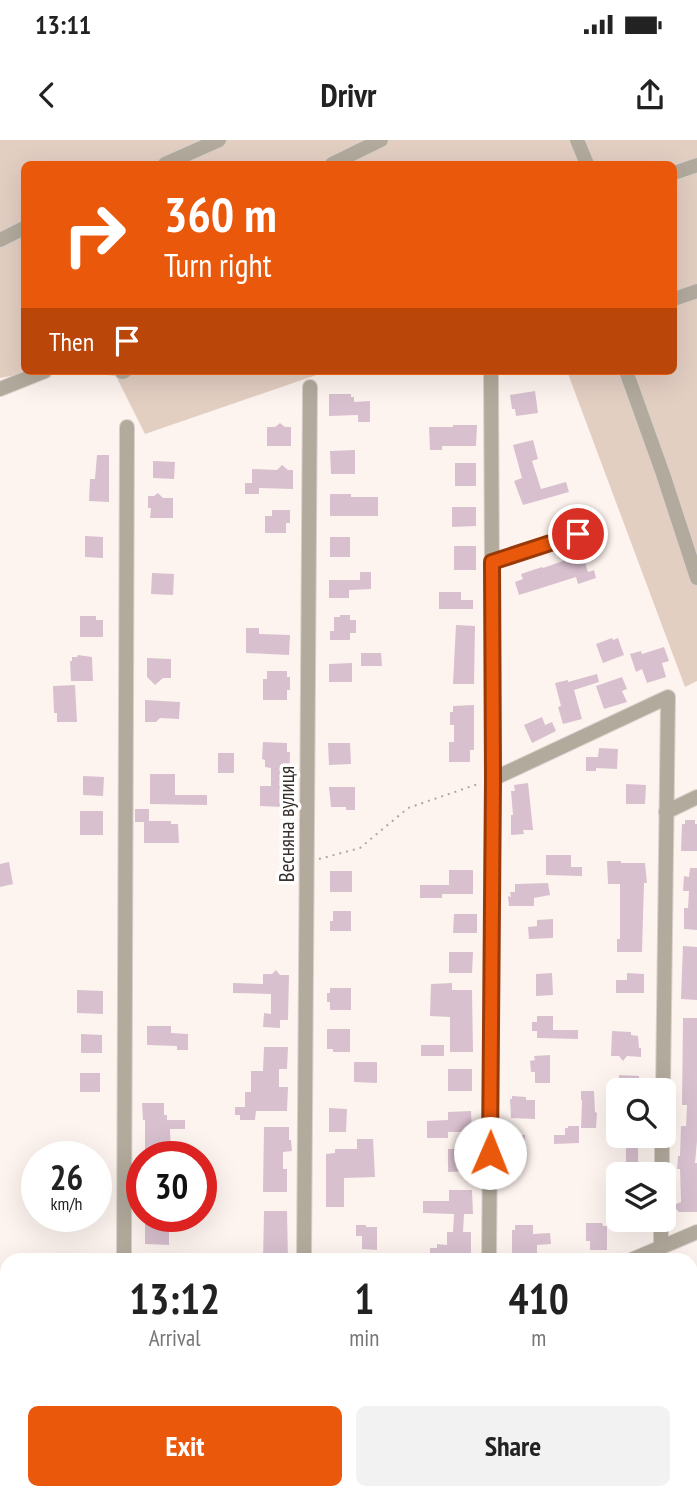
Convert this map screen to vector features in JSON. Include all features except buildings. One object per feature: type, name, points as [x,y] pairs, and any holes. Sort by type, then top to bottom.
[{"type":"street","points":[[172,161],[219,140]]},
{"type":"street","points":[[338,161],[381,140]]},
{"type":"street","points":[[577,140],[586,161]]},
{"type":"street","points":[[677,172],[697,165]]},
{"type":"street","points":[[0,240],[21,230]]},
{"type":"street","points":[[677,298],[697,291]]},
{"type":"street","points":[[0,389],[35,375]]},
{"type":"street","points":[[627,375],[697,578]]},
{"type":"street","points":[[489,1253],[493,779],[491,376]]},
{"type":"street","name":"Весняна вулиця","points":[[304,1253],[310,387]]},
{"type":"street","points":[[124,1253],[127,427]]},
{"type":"street","points":[[492,562],[578,534]]},
{"type":"street","points":[[493,779],[668,697],[663,1078]]},
{"type":"street","points":[[666,812],[697,797]]},
{"type":"street","points":[[661,1232],[661,1246]]},
{"type":"street","points":[[646,1253],[697,1232]]},
{"type":"path","points":[[308,862],[360,848],[408,808],[493,779]]},
{"type":"shaded area","points":[[0,140],[697,140],[697,681],[685,687],[568,375],[677,375],[677,161],[21,161],[21,374],[0,378]]},
{"type":"shaded area","points":[[107,375],[316,375],[145,434],[116,376]]},
{"type":"route","points":[[490,1153],[492,562],[578,534]]}]
